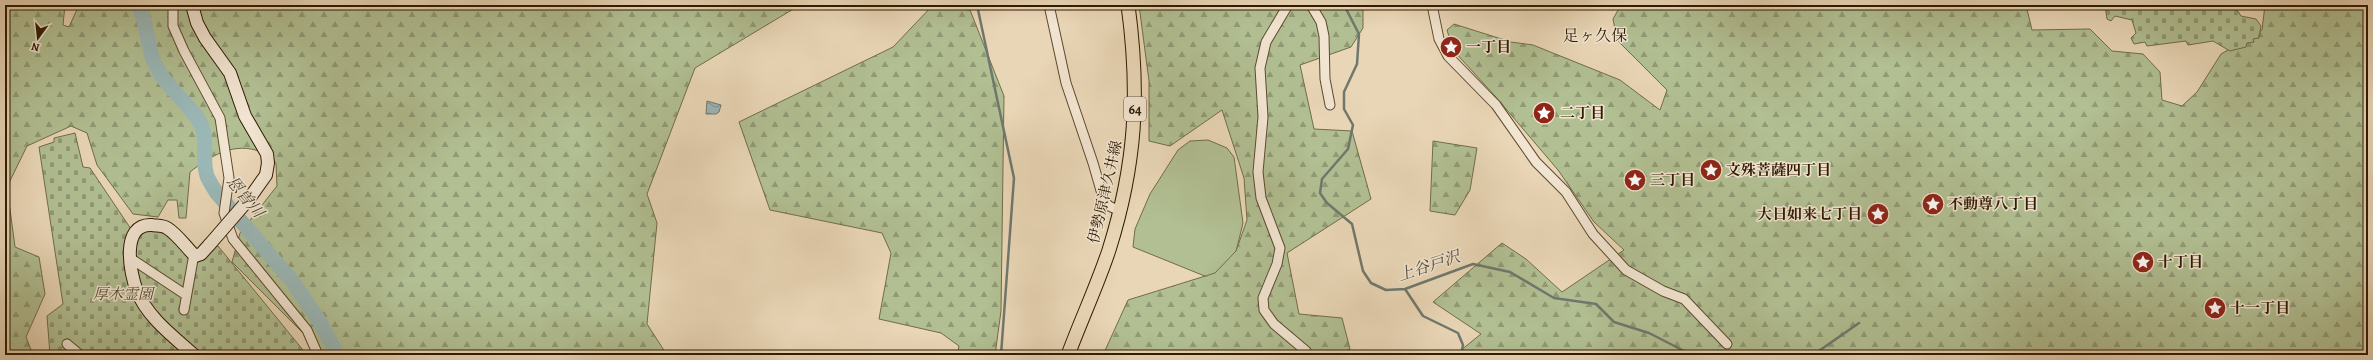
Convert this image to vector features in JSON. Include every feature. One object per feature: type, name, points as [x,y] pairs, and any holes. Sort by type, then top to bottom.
[{"type":"main road","name":"伊勢原津久井線","points":[[1068,355],[1099,279],[1120,211],[1134,132],[1135,54],[1128,5]]},
{"type":"street","points":[[172,5],[173,26],[184,51],[220,118],[229,178],[224,213],[234,239],[307,330],[318,355]]},
{"type":"street","points":[[192,5],[197,23],[205,38],[230,73],[244,116],[267,154],[268,163],[266,176],[249,199],[201,254],[194,254],[166,228],[145,225],[137,230],[131,240],[130,258],[137,292],[146,308],[194,355]]},
{"type":"street","points":[[1049,5],[1066,83],[1104,200],[1109,206],[1120,211]]},
{"type":"street","points":[[1288,5],[1266,42],[1260,68],[1263,117],[1258,172],[1261,198],[1280,248],[1277,264],[1263,298],[1264,310],[1274,324],[1306,351],[1308,355]]},
{"type":"street","points":[[1311,5],[1321,22],[1324,36],[1325,79],[1330,105]]},
{"type":"street","points":[[1432,5],[1439,39],[1448,56],[1496,105],[1536,162],[1566,192],[1593,234],[1626,270],[1663,291],[1684,299],[1727,344]]},
{"type":"street","points":[[184,310],[194,254]]},
{"type":"street","points":[[130,258],[186,295]]},
{"type":"street","points":[[67,344],[80,355]]},
{"type":"green space","points":[[5,5],[65,5],[63,25],[69,27],[79,5],[800,5],[695,68],[647,194],[657,223],[647,324],[667,355],[320,355],[317,347],[232,262],[240,233],[277,186],[276,163],[274,161],[263,153],[251,149],[232,149],[223,152],[214,156],[190,172],[186,218],[179,218],[177,200],[168,200],[158,217],[133,214],[97,165],[87,133],[71,126],[27,146],[7,187],[15,247],[39,257],[45,294],[26,337],[33,355],[5,355]]},
{"type":"green space","points":[[933,5],[970,10],[1004,96],[1001,311],[995,355],[957,355],[959,346],[941,333],[879,319],[891,253],[882,233],[770,210],[739,122],[893,47]]},
{"type":"green space","points":[[1139,5],[1363,5],[1363,28],[1351,47],[1300,65],[1314,129],[1352,131],[1371,199],[1287,253],[1299,314],[1342,318],[1350,349],[1336,355],[1103,355],[1128,300],[1215,273],[1236,251],[1247,220],[1244,178],[1222,110],[1170,146],[1149,141],[1149,81]]},
{"type":"green space","points":[[1621,5],[2026,5],[2032,30],[2090,29],[2112,51],[2143,54],[2160,72],[2162,100],[2182,106],[2197,92],[2221,54],[2262,30],[2265,5],[2368,5],[2368,355],[1455,355],[1481,334],[1433,302],[1502,243],[1526,259],[1562,292],[1624,250],[1594,222],[1558,170],[1495,96],[1453,50],[1447,30],[1454,24],[1511,42],[1533,45],[1620,80],[1660,110],[1667,90],[1617,40],[1613,19]]},
{"type":"green space","points":[[2105,5],[2234,5],[2241,16],[2256,19],[2261,26],[2259,38],[2253,39],[2254,42],[2247,43],[2246,47],[2230,51],[2213,41],[2188,45],[2186,41],[2147,46],[2145,42],[2134,44],[2131,38],[2136,33],[2132,20],[2115,16],[2111,21],[2107,19]]},
{"type":"green space","name":"厚木霊園","points":[[75,133],[83,167],[90,168],[135,235],[147,227],[162,228],[201,256],[218,246],[307,355],[50,355],[47,316],[63,304],[39,147],[54,142],[54,138]]},
{"type":"green space","points":[[1208,140],[1227,148],[1234,157],[1243,223],[1232,268],[1217,281],[1133,247],[1135,229],[1150,194],[1178,150],[1190,141]]},
{"type":"green space","points":[[1433,141],[1477,148],[1470,190],[1455,215],[1430,211]]},
{"type":"water","points":[[707,101],[721,105],[719,112],[716,114],[706,114]]},
{"type":"waterway","name":"恩曽川","points":[[138,5],[142,13],[152,56],[159,72],[201,124],[205,141],[205,165],[210,182],[216,192],[293,282],[318,319],[338,355]]},
{"type":"waterway","points":[[977,5],[1014,178],[1001,355]]},
{"type":"waterway","name":"上谷戸沢","points":[[1344,5],[1359,34],[1357,64],[1344,92],[1344,109],[1353,125],[1348,149],[1322,179],[1320,193],[1327,203],[1352,224],[1363,271],[1371,283],[1386,290],[1405,289],[1473,264],[1510,272],[1554,298],[1596,304],[1614,322],[1649,333],[1692,355]]},
{"type":"waterway","points":[[1405,289],[1423,316],[1458,333],[1463,345],[1461,355]]},
{"type":"waterway","points":[[1813,355],[1859,323]]},
{"type":"place","name":"一丁目","points":[[1451,47]]},
{"type":"place","name":"二丁目","points":[[1544,113]]},
{"type":"place","name":"文殊菩薩四丁目","points":[[1711,170]]},
{"type":"place","name":"三丁目","points":[[1635,180]]},
{"type":"place","name":"不動尊八丁目","points":[[1933,204]]},
{"type":"place","name":"大日如来七丁目","points":[[1878,214]]},
{"type":"place","name":"十丁目","points":[[2143,262]]},
{"type":"place","name":"十一丁目","points":[[2215,308]]},
{"type":"district","name":"足ヶ久保","points":[[1595,36]]}]
